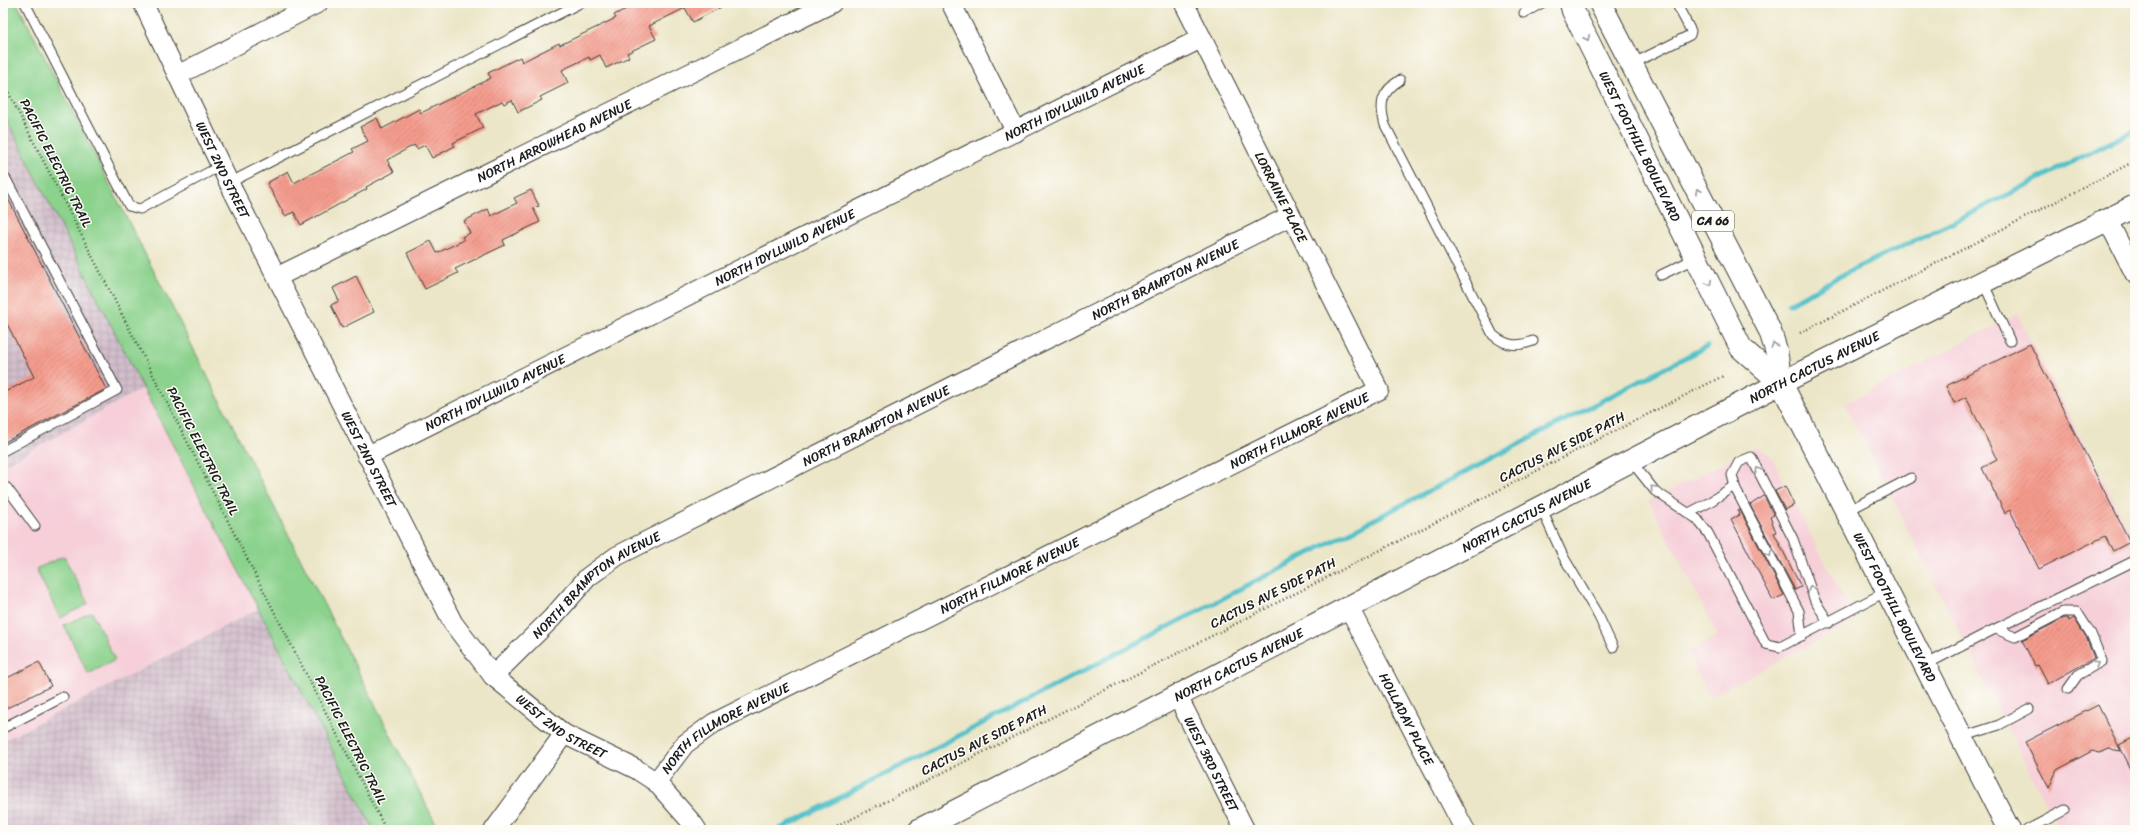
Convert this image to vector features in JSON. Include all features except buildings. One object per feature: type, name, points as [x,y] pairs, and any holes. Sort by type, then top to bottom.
[{"type":"main road","name":"WEST FOOTHILL BOULEVARD","points":[[1571,3],[1573,10],[1741,348],[1781,383]]},
{"type":"main road","name":"WEST FOOTHILL BOULEVARD","points":[[1600,3],[1770,331],[1776,350],[1781,383],[2009,830]]},
{"type":"main road","name":"NORTH CACTUS AVENUE","points":[[920,830],[1781,383],[2135,206]]},
{"type":"street","name":"WEST 2ND STREET","points":[[142,3],[178,75],[220,166],[453,623],[493,676],[564,734],[636,769],[656,782],[697,830]]},
{"type":"street","points":[[178,75],[318,3]]},
{"type":"street","name":"NORTH ARROWHEAD AVENUE","points":[[277,277],[832,3]]},
{"type":"street","points":[[951,3],[1016,132]]},
{"type":"street","name":"LORRAINE PLACE","points":[[1184,3],[1379,390]]},
{"type":"street","name":"NORTH IDYLLWILD AVENUE","points":[[367,456],[1202,38]]},
{"type":"street","name":"NORTH BRAMPTON AVENUE","points":[[493,676],[552,618],[588,578],[617,556],[1290,216]]},
{"type":"street","points":[[2107,219],[2135,274]]},
{"type":"street","name":"NORTH FILLMORE AVENUE","points":[[656,782],[685,744],[714,723],[1379,390]]},
{"type":"street","name":"HOLLADAY PLACE","points":[[1349,608],[1465,830]]},
{"type":"street","name":"WEST 3RD STREET","points":[[1178,697],[1245,830]]},
{"type":"street","points":[[494,830],[564,734]]},
{"type":"lane","points":[[25,3],[129,206],[140,209],[220,166]]},
{"type":"lane","points":[[229,183],[580,3]]},
{"type":"lane","points":[[1524,13],[1542,3]]},
{"type":"lane","points":[[1632,64],[1690,35],[1691,31],[1676,3]]},
{"type":"lane","points":[[1400,80],[1390,86],[1385,93],[1382,103],[1382,114],[1385,125],[1493,335],[1501,342],[1510,345],[1522,345],[1533,341]]},
{"type":"lane","points":[[3,180],[6,178],[117,390],[3,451]]},
{"type":"lane","points":[[1661,276],[1696,258]]},
{"type":"lane","points":[[1983,282],[2010,341]]},
{"type":"lane","points":[[1802,636],[1799,611],[1734,486],[1732,475],[1739,462],[1751,457],[1793,539],[1815,601],[1828,623]]},
{"type":"lane","points":[[1631,461],[1654,492],[1685,510],[1697,519],[1708,533],[1766,644],[1780,647],[1887,591]]},
{"type":"lane","points":[[1846,511],[1911,478]]},
{"type":"lane","points":[[1685,510],[1734,486]]},
{"type":"lane","points":[[3,490],[7,488],[35,526]]},
{"type":"lane","points":[[1541,508],[1563,556],[1599,617],[1612,647]]},
{"type":"lane","points":[[1925,665],[2134,561],[2135,563]]},
{"type":"lane","points":[[1996,629],[2015,637],[2063,612],[2077,612],[2091,634],[2102,661],[2078,675],[2068,689]]},
{"type":"lane","points":[[3,728],[63,697]]},
{"type":"lane","points":[[1962,738],[1998,725],[2029,709]]},
{"type":"lane","points":[[2027,830],[2065,810]]},
{"type":"path","name":"PACIFIC ELECTRIC TRAIL","points":[[3,82],[386,830]]},
{"type":"path","points":[[1800,333],[2135,161]]},
{"type":"path","name":"CACTUS AVE SIDE PATH","points":[[830,830],[1725,375]]},
{"type":"shaded area","points":[[3,112],[143,388],[3,466]]},
{"type":"shaded area","points":[[2017,314],[2135,543],[2135,830],[2059,830],[1845,404]]},
{"type":"shaded area","points":[[143,388],[258,609],[3,741],[3,466]]},
{"type":"shaded area","points":[[1756,446],[1770,455],[1855,621],[1710,697],[1687,652],[1718,636],[1649,501]]},
{"type":"shaded area","points":[[258,609],[374,830],[3,830],[3,741]]},
{"type":"green space","points":[[3,3],[17,3],[439,830],[374,830],[143,388],[3,112]]},
{"type":"green space","points":[[64,556],[88,604],[60,618],[36,569]]},
{"type":"green space","points":[[92,612],[115,660],[88,674],[64,625]]},
{"type":"waterway","points":[[1789,304],[1848,272],[1946,226],[2135,130]]},
{"type":"waterway","points":[[778,830],[1707,346]]}]
